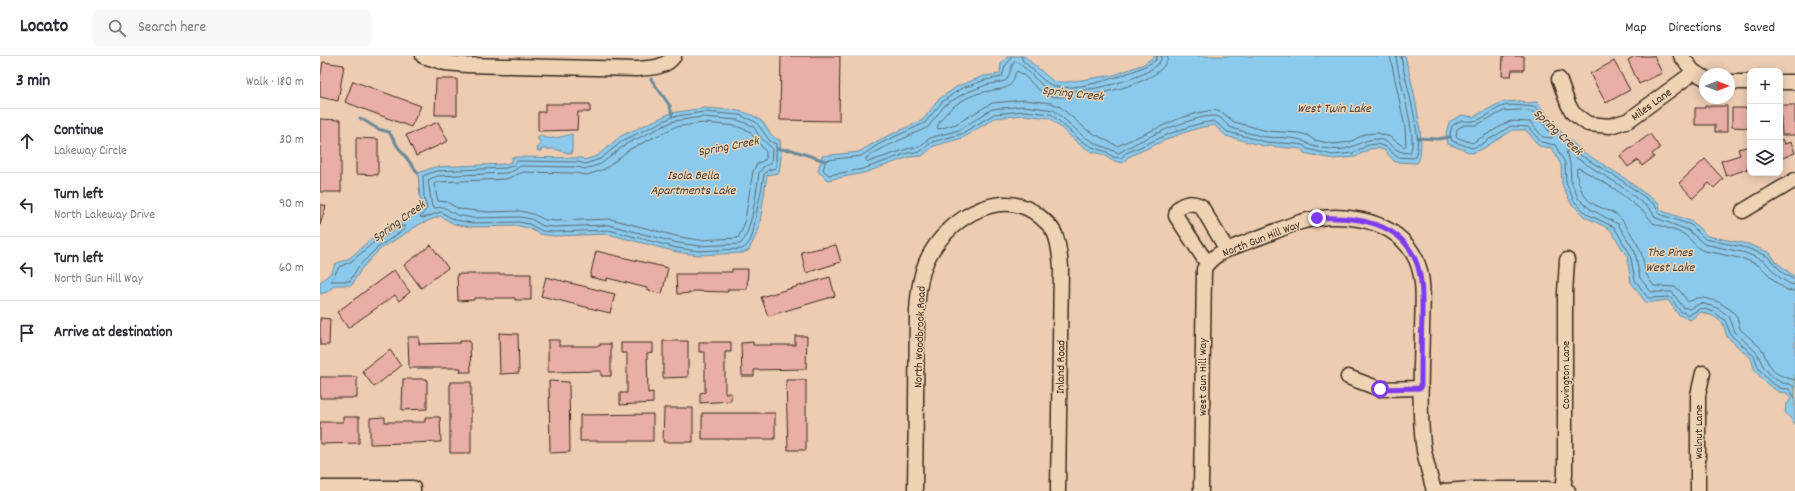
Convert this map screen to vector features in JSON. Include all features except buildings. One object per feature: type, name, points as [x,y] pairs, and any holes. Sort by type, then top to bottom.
[{"type":"street","points":[[423,56],[446,63],[467,66],[636,69],[652,68],[670,61],[674,56]]},
{"type":"street","points":[[1681,56],[1699,74]]},
{"type":"street","name":"Miles Lane","points":[[1559,78],[1568,104],[1573,113],[1588,124],[1610,126],[1629,120],[1699,76]]},
{"type":"street","points":[[1735,82],[1747,82]]},
{"type":"street","points":[[1783,82],[1795,82]]},
{"type":"street","points":[[1743,211],[1795,180]]},
{"type":"street","points":[[1207,263],[1176,216],[1176,212],[1183,205],[1191,203],[1201,206],[1227,250]]},
{"type":"street","name":"North Woodbrook Road","points":[[915,491],[918,298],[928,257],[944,234],[956,224],[983,207],[996,204],[1009,204],[1031,211],[1049,225],[1058,243]]},
{"type":"street","name":"North Gun Hill Way","points":[[1207,263],[1227,250],[1298,223],[1317,218],[1338,217],[1362,220],[1380,226],[1394,233],[1413,253],[1421,278],[1421,388]]},
{"type":"street","name":"Inland Road","points":[[1058,243],[1061,267],[1058,491]]},
{"type":"street","name":"Covington Lane","points":[[1565,491],[1565,293],[1567,260]]},
{"type":"street","name":"West Gun Hill Way","points":[[1202,491],[1203,279],[1204,269],[1207,263]]},
{"type":"street","name":"Walnut Lane","points":[[1698,491],[1698,395],[1703,373]]},
{"type":"street","points":[[1348,377],[1380,389],[1421,388],[1423,444],[1434,491]]},
{"type":"street","points":[[320,488],[412,488],[412,491]]},
{"type":"street","points":[[1444,491],[1565,491]]},
{"type":"water","name":"West Twin Lake","points":[[1008,56],[1024,56],[1054,82],[1067,82],[1114,75],[1144,64],[1155,56],[1405,56],[1420,128],[1420,155],[1417,163],[1395,162],[1384,150],[1377,148],[1370,149],[1355,157],[1333,159],[1304,153],[1302,149],[1268,147],[1226,136],[1214,125],[1192,130],[1170,138],[1128,157],[1123,163],[1111,160],[1105,155],[1090,151],[1078,143],[1050,118],[1024,115],[995,118],[962,138],[934,146],[922,156],[909,157],[864,173],[827,180],[818,171],[822,156],[859,152],[879,140],[923,120],[939,99],[958,86],[984,76],[1000,74],[1001,64]]},
{"type":"water","name":"The Pines West Lake","points":[[1522,101],[1526,103],[1537,102],[1563,134],[1583,152],[1623,177],[1659,203],[1660,210],[1693,222],[1707,236],[1748,244],[1770,253],[1776,262],[1795,277],[1795,424],[1785,412],[1786,405],[1791,399],[1787,393],[1779,392],[1767,384],[1755,371],[1751,358],[1727,337],[1723,323],[1713,316],[1701,312],[1690,320],[1678,314],[1668,300],[1646,303],[1631,282],[1627,256],[1610,229],[1585,217],[1571,203],[1562,184],[1561,165],[1552,148],[1539,146],[1526,130],[1513,130],[1482,149],[1472,153],[1448,144],[1446,134],[1449,122],[1462,115],[1473,117],[1502,102]]},
{"type":"water","name":"Isola Bella Apartments Lake","points":[[704,108],[739,111],[753,115],[764,124],[770,134],[780,140],[781,157],[779,173],[767,175],[759,229],[749,250],[743,253],[698,255],[677,252],[608,234],[554,236],[540,234],[528,228],[519,226],[471,227],[454,224],[440,216],[420,224],[379,250],[361,269],[352,285],[335,285],[327,292],[320,294],[320,282],[332,272],[335,264],[350,258],[370,240],[423,209],[420,198],[418,173],[435,167],[505,164],[512,162],[512,157],[582,158],[584,160],[597,156],[621,136],[671,113]]},
{"type":"water","points":[[572,134],[572,154],[555,149],[542,149],[541,151],[538,151],[537,148],[540,146],[540,141],[538,140],[538,137],[540,135],[551,138]]},
{"type":"waterway","points":[[651,79],[670,106],[672,115]]},
{"type":"waterway","points":[[360,118],[378,129],[389,132],[398,147],[418,173]]},
{"type":"waterway","name":"Spring Creek","points":[[1418,138],[1438,139],[1450,137]]},
{"type":"waterway","name":"Spring Creek","points":[[778,149],[792,150],[825,161]]},
{"type":"route","points":[[1317,218],[1338,217],[1362,220],[1380,226],[1394,233],[1413,253],[1421,278],[1422,291],[1421,388],[1380,389]]}]
